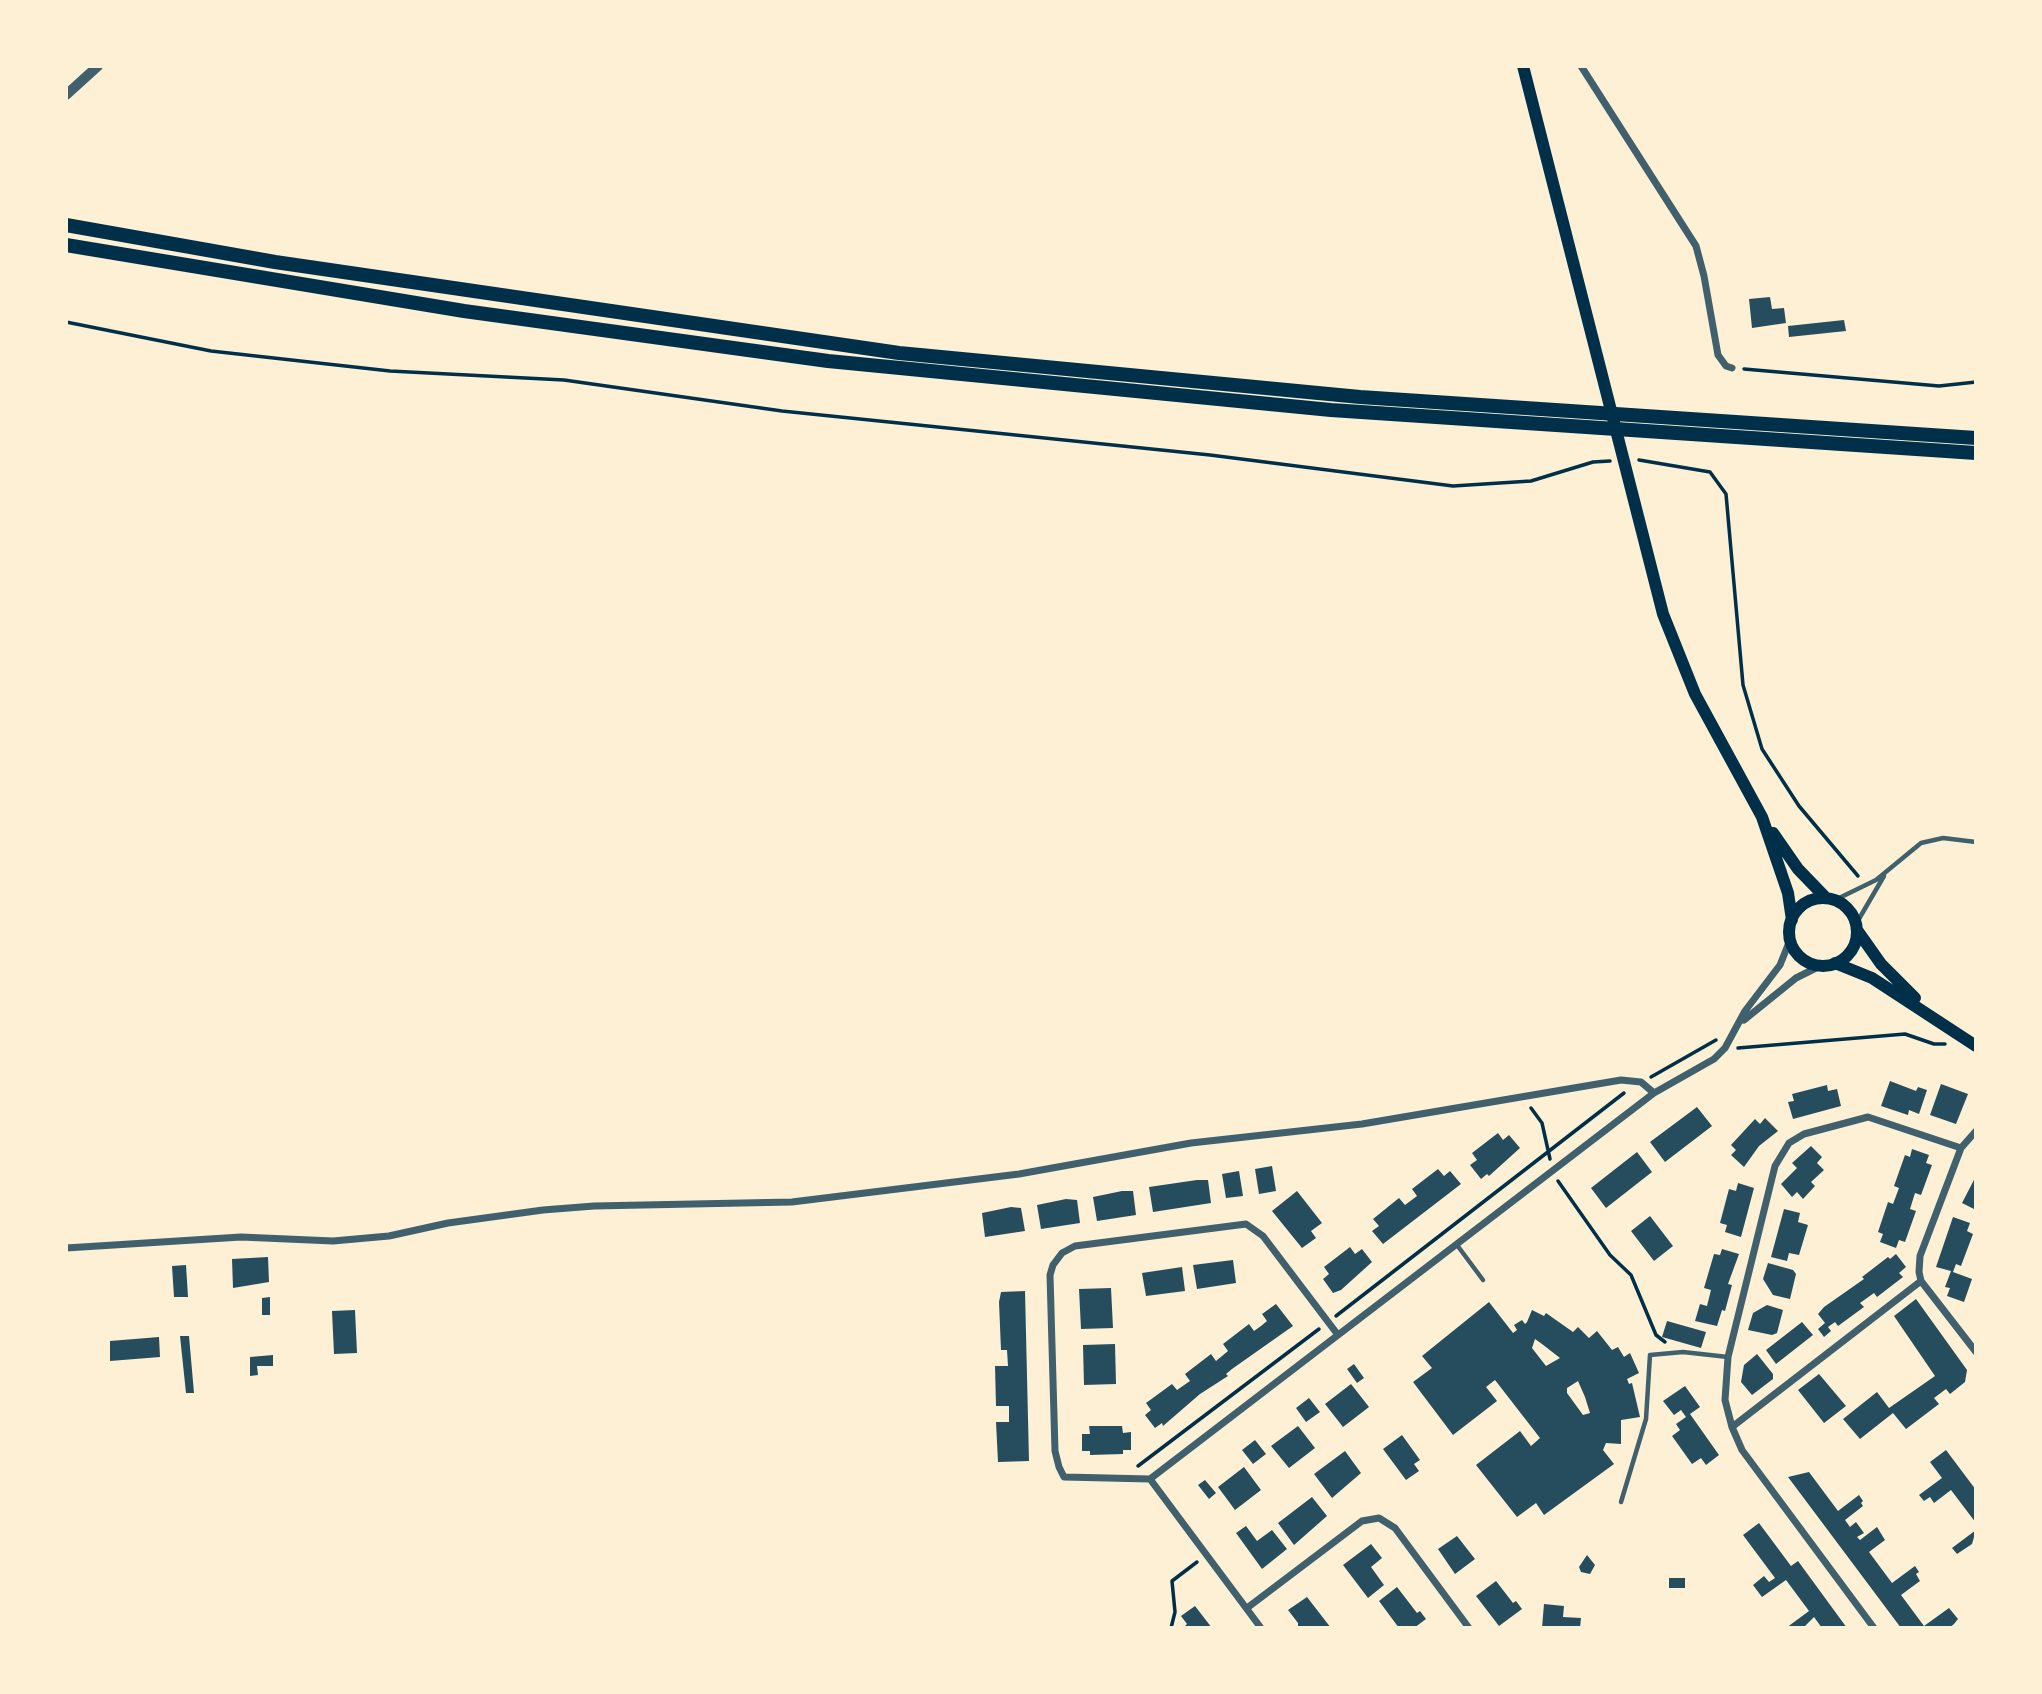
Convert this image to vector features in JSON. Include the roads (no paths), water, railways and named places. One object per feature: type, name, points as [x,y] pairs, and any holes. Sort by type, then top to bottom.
[{"type":"highway","points":[[66,225],[288,264],[899,353],[1360,397],[1976,438]]},
{"type":"highway","points":[[66,245],[411,303],[790,357],[1317,409],[1976,453]]},
{"type":"main road","points":[[1523,66],[1653,580],[1686,675],[1762,817],[1798,869],[1830,899],[1848,909],[1856,927],[1881,964],[1933,1015]]},
{"type":"main road","points":[[1762,817],[1788,893],[1790,940],[1801,958],[1820,965],[1835,963],[1861,971],[1933,1015],[1976,1046]]},
{"type":"main road","points":[[1791,920],[1805,903],[1830,899]]},
{"type":"main road","points":[[1835,963],[1850,952],[1856,927]]},
{"type":"street","points":[[66,95],[98,66]]},
{"type":"street","points":[[1581,66],[1693,240],[1704,276],[1718,355],[1732,368]]},
{"type":"street","points":[[1735,1031],[1752,1001],[1780,965],[1790,940]]},
{"type":"street","points":[[1338,1335],[1263,1236],[1246,1224],[1238,1222],[1069,1248],[1057,1258],[1050,1275],[1055,1451],[1064,1477],[1150,1479],[1654,1093],[1714,1059],[1761,1003],[1820,965]]},
{"type":"street","points":[[66,1248],[241,1237],[333,1241],[389,1236],[480,1217],[543,1210],[594,1206],[792,1202],[1019,1174],[1191,1143],[1362,1124],[1621,1080],[1642,1082],[1654,1093]]},
{"type":"street","points":[[1874,1628],[1750,1462],[1732,1427],[1724,1388],[1728,1357],[1775,1166],[1789,1143],[1804,1134],[1868,1117],[1961,1148]]},
{"type":"street","points":[[1976,1131],[1961,1148],[1920,1256],[1922,1281],[1976,1352]]},
{"type":"street","points":[[1732,1427],[1922,1281]]},
{"type":"street","points":[[1150,1479],[1261,1628]]},
{"type":"street","points":[[1247,1608],[1362,1521],[1379,1518],[1395,1528],[1469,1628]]},
{"type":"lane","points":[[1830,899],[1867,886],[1922,843],[1943,838],[1976,842]]},
{"type":"lane","points":[[1856,927],[1872,891],[1889,870]]},
{"type":"lane","points":[[1456,1244],[1483,1280]]},
{"type":"lane","points":[[1621,1502],[1646,1419],[1650,1354],[1683,1352],[1728,1357]]}]
